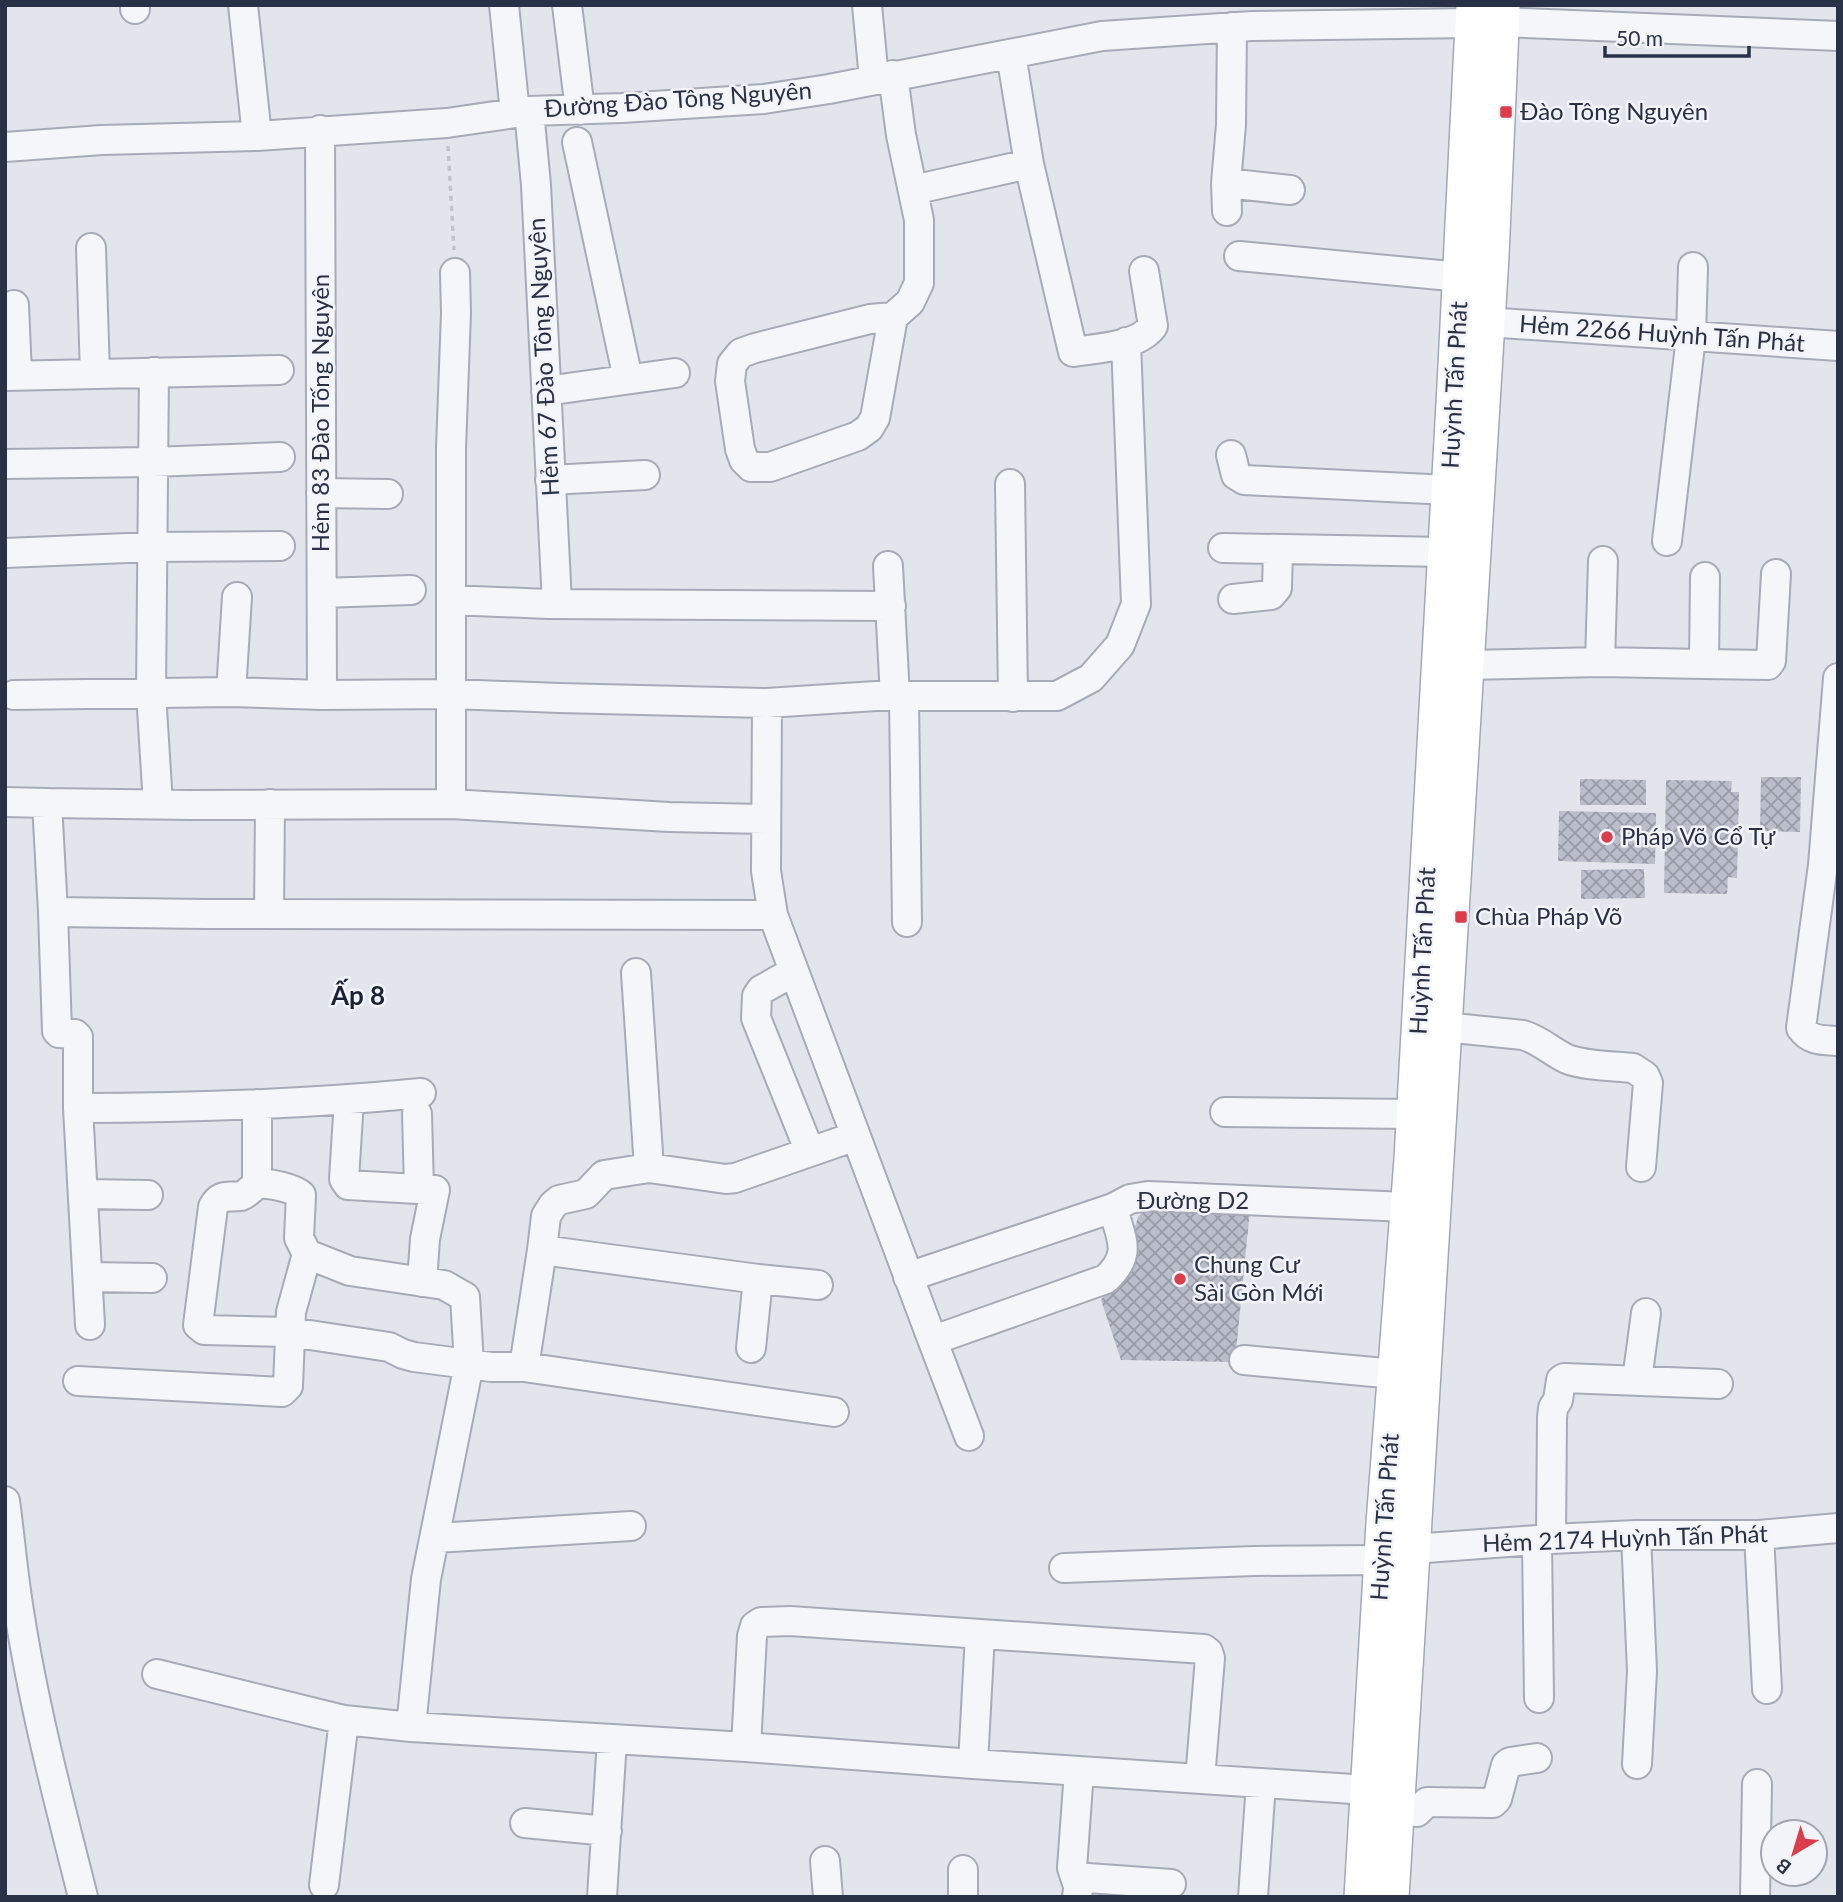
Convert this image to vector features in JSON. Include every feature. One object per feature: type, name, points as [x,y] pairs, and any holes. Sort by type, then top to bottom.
[{"type":"main road","name":"Huỳnh Tấn Phát","points":[[1362,1897],[1368,1790],[1397,1554],[1444,1027],[1441,860],[1446,552],[1461,276],[1487,14]]},
{"type":"main road","name":"Huỳnh Tấn Phát","points":[[1391,1897],[1396,1810],[1395,1374],[1414,1114],[1441,860],[1466,665],[1491,256],[1487,14]]},
{"type":"street","points":[[243,5],[257,135]]},
{"type":"street","name":"Hẻm 67 Đào Tông Nguyên","points":[[504,5],[536,185],[557,603]]},
{"type":"street","points":[[567,5],[580,110]]},
{"type":"street","points":[[867,5],[901,135],[919,220],[919,283],[910,302],[893,317],[870,319],[741,353],[732,364],[730,381],[740,449],[744,460],[751,467],[770,467],[858,436],[869,428],[875,418],[893,317]]},
{"type":"street","name":"Đường Đào Tông Nguyên","points":[[5,147],[447,123],[522,112],[764,99],[1102,36],[1232,27],[1487,14],[1838,36]]},
{"type":"street","points":[[1227,211],[1232,27]]},
{"type":"street","points":[[1011,54],[1029,164],[1073,352],[1134,341],[1148,332],[1153,326],[1144,271]]},
{"type":"street","name":"Hẻm 83 Đào Tống Nguyên","points":[[320,130],[322,695]]},
{"type":"street","points":[[577,142],[628,379]]},
{"type":"street","points":[[913,190],[1029,164]]},
{"type":"street","points":[[1226,183],[1290,190]]},
{"type":"street","points":[[91,248],[95,374]]},
{"type":"street","points":[[1239,256],[1461,276]]},
{"type":"street","points":[[1667,541],[1691,337],[1693,267]]},
{"type":"street","points":[[451,804],[451,448],[455,273]]},
{"type":"street","points":[[14,305],[11,376],[279,370]]},
{"type":"street","name":"Hẻm 2266 Huỳnh Tấn Phát","points":[[1487,323],[1838,346]]},
{"type":"street","points":[[14,695],[231,692],[322,695],[451,694],[767,703],[900,697],[1056,696],[1091,678],[1120,645],[1136,604],[1126,342]]},
{"type":"street","points":[[154,372],[150,693],[158,804]]},
{"type":"street","points":[[545,391],[675,373]]},
{"type":"street","points":[[1231,456],[1236,475],[1244,480],[1450,490]]},
{"type":"street","points":[[5,464],[280,457]]},
{"type":"street","points":[[550,480],[646,475]]},
{"type":"street","points":[[1010,484],[1013,697]]},
{"type":"street","points":[[321,493],[388,494]]},
{"type":"street","points":[[5,553],[152,547],[279,546]]},
{"type":"street","points":[[1223,548],[1446,552]]},
{"type":"street","points":[[1233,599],[1271,595],[1275,592],[1278,549]]},
{"type":"street","points":[[1600,662],[1603,561]]},
{"type":"street","points":[[888,566],[900,697],[907,922]]},
{"type":"street","points":[[1466,665],[1600,662],[1768,665],[1771,661],[1776,574]]},
{"type":"street","points":[[1704,664],[1705,577]]},
{"type":"street","points":[[322,593],[411,590]]},
{"type":"street","points":[[231,692],[237,597]]},
{"type":"street","points":[[451,600],[891,606]]},
{"type":"street","points":[[1838,678],[1825,951],[1801,1028],[1806,1035],[1814,1039],[1838,1041]]},
{"type":"street","points":[[767,703],[766,871],[773,915],[969,1436]]},
{"type":"street","points":[[5,802],[451,804],[669,817],[766,819]]},
{"type":"street","points":[[47,803],[57,1031],[78,1037],[78,1108],[90,1325]]},
{"type":"street","points":[[269,914],[270,804]]},
{"type":"street","points":[[53,912],[773,915]]},
{"type":"street","points":[[793,972],[761,990],[757,996],[756,1018],[810,1152]]},
{"type":"street","points":[[636,973],[649,1168]]},
{"type":"street","points":[[1444,1027],[1532,1037],[1556,1054],[1571,1060],[1633,1068],[1640,1072],[1648,1083],[1641,1167]]},
{"type":"street","points":[[78,1108],[161,1108],[349,1100],[419,1104],[419,1189]]},
{"type":"street","points":[[349,1100],[345,1182],[348,1185],[435,1190],[425,1239],[422,1282]]},
{"type":"street","points":[[257,1104],[257,1185]]},
{"type":"street","points":[[1225,1112],[1414,1114]]},
{"type":"street","points":[[524,1367],[547,1216],[559,1200],[586,1194],[604,1175],[649,1168],[735,1178],[856,1136]]},
{"type":"street","points":[[78,1381],[282,1392],[288,1387],[290,1332],[291,1312],[307,1254],[299,1238],[301,1195],[300,1192],[263,1184],[241,1196],[222,1196],[212,1207],[198,1325],[204,1330],[290,1332],[390,1347],[402,1354],[469,1364],[524,1367],[834,1412]]},
{"type":"street","points":[[83,1194],[148,1195]]},
{"type":"street","name":"Đường D2","points":[[908,1278],[1113,1208],[1130,1199],[1148,1196],[1408,1207]]},
{"type":"street","points":[[932,1339],[1106,1279],[1118,1268],[1124,1252],[1113,1208]]},
{"type":"street","points":[[542,1250],[818,1285]]},
{"type":"street","points":[[307,1254],[350,1270],[444,1285],[465,1297],[469,1364],[426,1579],[411,1727]]},
{"type":"street","points":[[88,1277],[152,1278]]},
{"type":"street","points":[[751,1348],[758,1279]]},
{"type":"street","points":[[1637,1380],[1646,1313]]},
{"type":"street","points":[[1244,1360],[1395,1374]]},
{"type":"street","points":[[1539,1699],[1544,1539],[1552,1418],[1561,1380],[1566,1377],[1718,1384]]},
{"type":"street","points":[[5,1501],[19,1611],[17,1669],[63,1818],[83,1896]]},
{"type":"street","points":[[435,1538],[631,1526]]},
{"type":"street","name":"Hẻm 2174 Huỳnh Tấn Phát","points":[[1064,1568],[1397,1554],[1544,1539],[1636,1535],[1759,1535],[1838,1528]]},
{"type":"street","points":[[1636,1535],[1642,1671],[1637,1764]]},
{"type":"street","points":[[1759,1535],[1768,1689]]},
{"type":"street","points":[[746,1747],[752,1636],[755,1626],[761,1622],[790,1621],[1204,1649],[1209,1652],[1210,1658],[1200,1779]]},
{"type":"street","points":[[973,1764],[980,1634]]},
{"type":"street","points":[[157,1674],[344,1720],[411,1727],[1368,1790]]},
{"type":"street","points":[[324,1885],[344,1720]]},
{"type":"street","points":[[602,1897],[612,1740]]},
{"type":"street","points":[[1396,1810],[1418,1812],[1427,1802],[1493,1803],[1497,1799],[1506,1765],[1537,1758]]},
{"type":"street","points":[[1077,1891],[1072,1868],[1079,1771]]},
{"type":"street","points":[[1253,1897],[1261,1783]]},
{"type":"street","points":[[1755,1897],[1757,1784]]},
{"type":"street","points":[[526,1823],[607,1831]]},
{"type":"street","points":[[825,1861],[828,1897]]},
{"type":"street","points":[[1077,1891],[1082,1881],[1088,1878],[1171,1884]]},
{"type":"path","points":[[447,123],[455,273]]},
{"type":"building","points":[[1761,777],[1801,777],[1800,832],[1760,831]]},
{"type":"building","points":[[1580,779],[1646,780],[1646,805],[1580,805]]},
{"type":"building","points":[[1666,780],[1732,781],[1731,792],[1739,792],[1737,878],[1728,877],[1727,894],[1664,893]]},
{"type":"building","name":"Pháp Võ Cổ Tự","points":[[1559,811],[1656,813],[1655,864],[1558,861]]},
{"type":"building","points":[[1644,869],[1645,898],[1581,899],[1581,870]]},
{"type":"building","name":"Chung Cư Sài Gòn Mới","points":[[1146,1208],[1250,1210],[1235,1362],[1121,1360],[1101,1300],[1133,1257],[1135,1227],[1138,1217]]},
{"type":"place","name":"Đào Tông Nguyên","points":[[1506,112]]},
{"type":"place","name":"Pháp Võ Cổ Tự","points":[[1607,837]]},
{"type":"place","name":"Chùa Pháp Võ","points":[[1461,917]]},
{"type":"place","name":"Chung Cư Sài Gòn Mới","points":[[1180,1279]]},
{"type":"district","name":"Ấp 8","points":[[358,996]]}]
